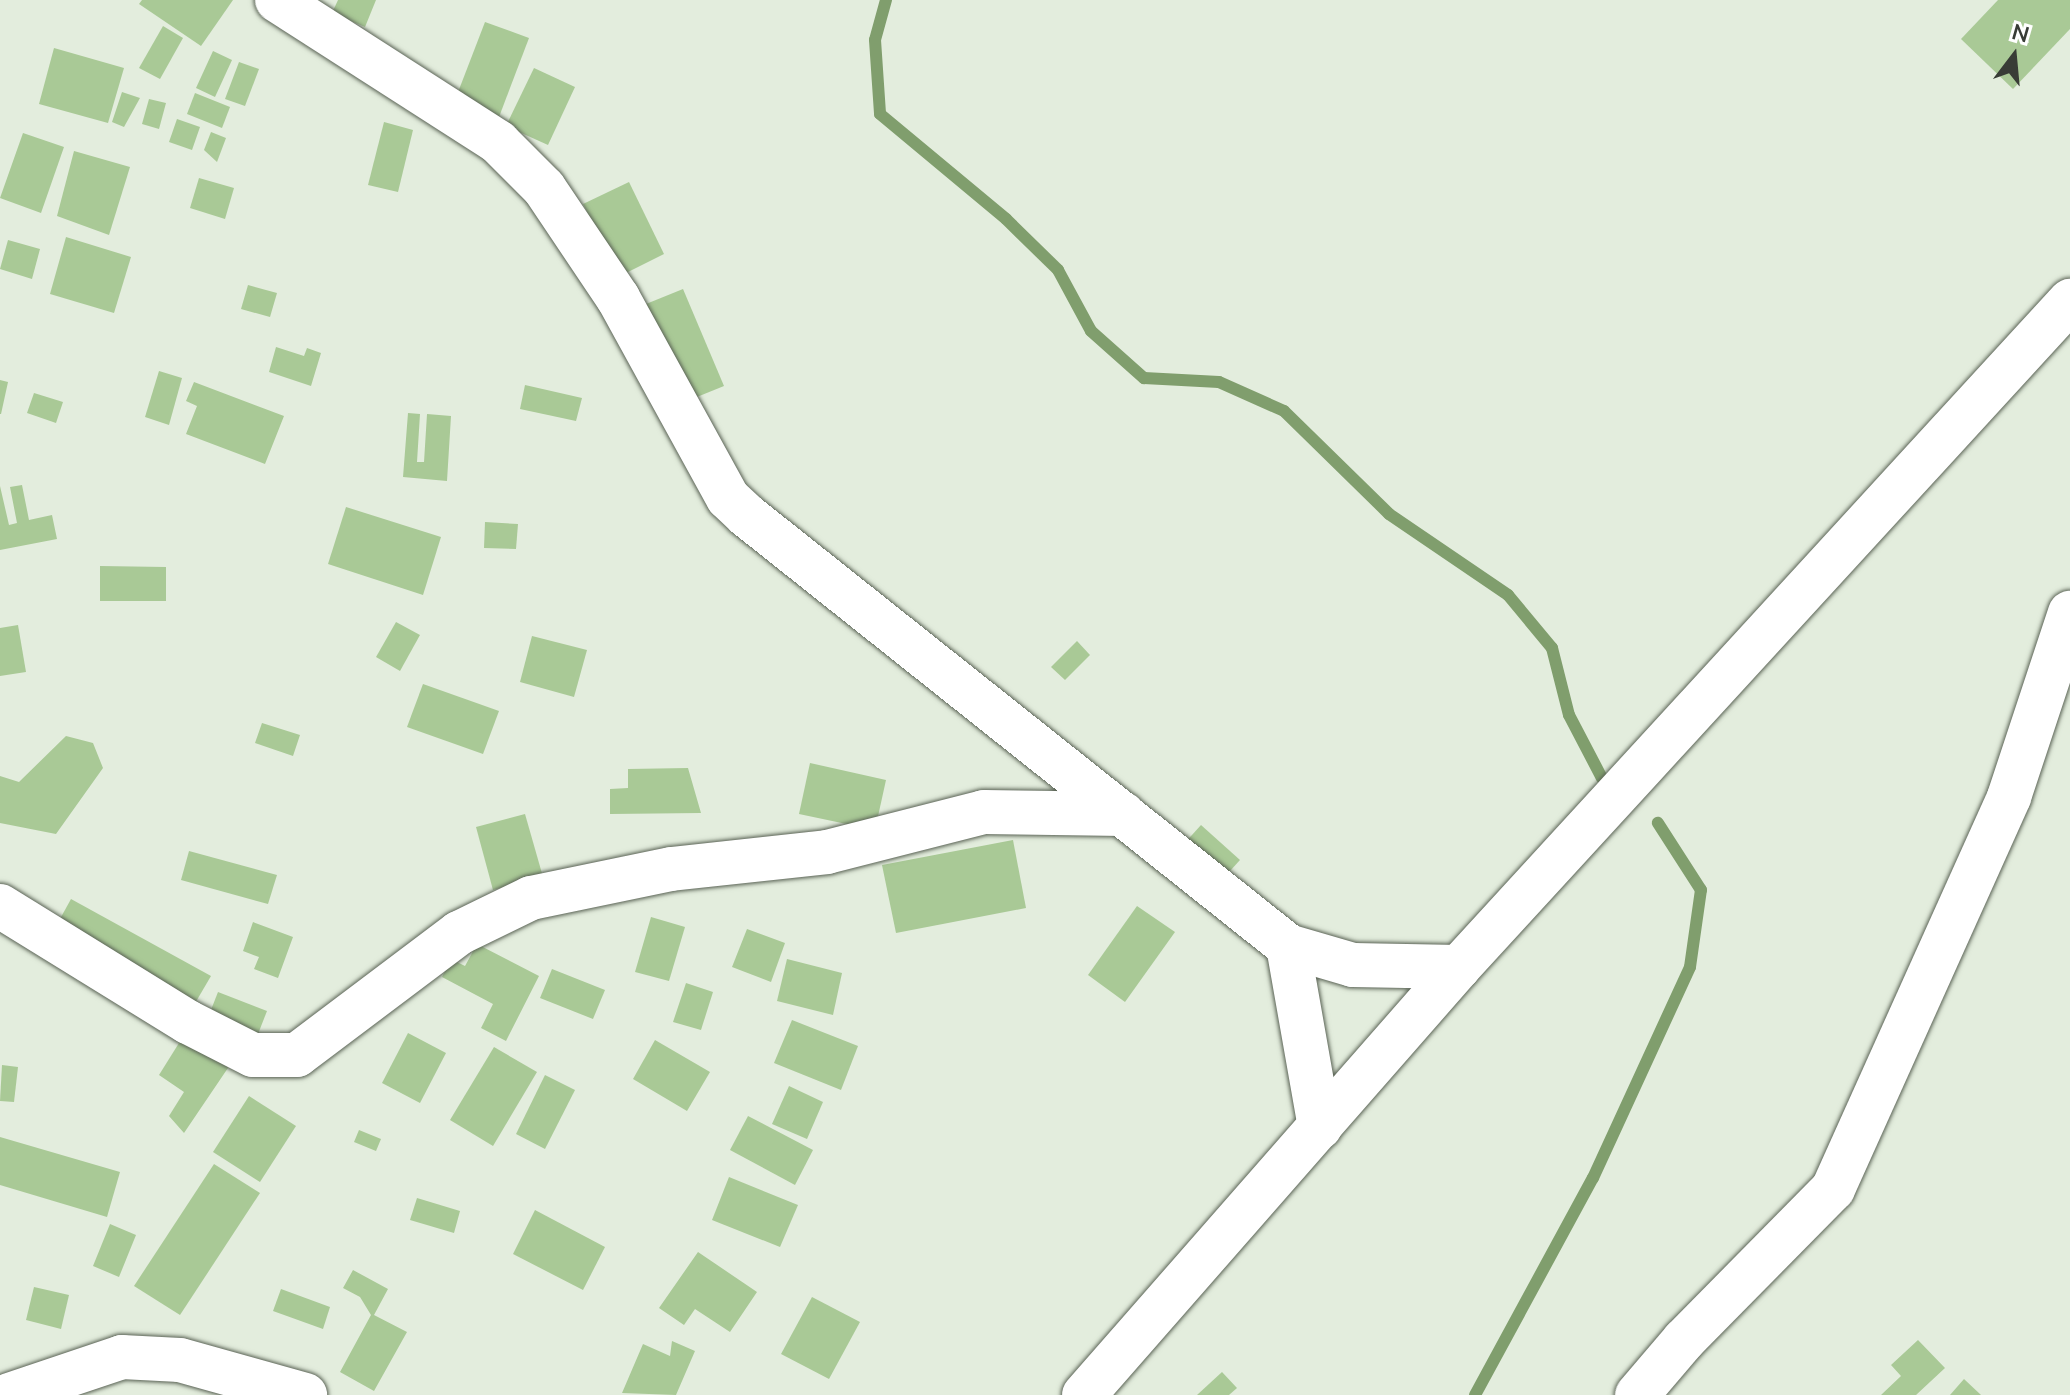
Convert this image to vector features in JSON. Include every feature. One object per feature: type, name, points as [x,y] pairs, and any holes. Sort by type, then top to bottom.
[{"type":"street","points":[[277,0],[376,60],[498,142],[522,164],[618,298],[728,498],[1288,946],[1353,965],[1459,967]]},
{"type":"street","points":[[1084,1395],[1459,967],[2070,301]]},
{"type":"street","points":[[1637,1395],[1684,1340],[1833,1189],[2009,797],[2070,613]]},
{"type":"street","points":[[0,906],[188,1022],[253,1055],[297,1055],[459,933],[531,898],[671,869],[827,852],[984,812],[1123,814]]},
{"type":"street","points":[[1288,946],[1320,1127]]},
{"type":"street","points":[[9,1395],[122,1357],[180,1360],[305,1395]]},
{"type":"building","points":[[142,0],[233,0],[201,46],[139,4]]},
{"type":"building","points":[[338,0],[376,0],[365,27],[332,13]]},
{"type":"building","points":[[1998,0],[2070,0],[2070,29],[2013,89],[1961,39]]},
{"type":"building","points":[[485,22],[529,38],[499,117],[455,100]]},
{"type":"building","points":[[163,26],[183,38],[160,79],[139,68]]},
{"type":"building","points":[[54,48],[124,68],[108,123],[39,104]]},
{"type":"building","points":[[213,51],[232,60],[215,97],[196,88]]},
{"type":"building","points":[[239,62],[259,69],[245,106],[225,99]]},
{"type":"building","points":[[534,68],[575,87],[548,145],[506,126]]},
{"type":"building","points":[[122,92],[140,98],[124,127],[112,122]]},
{"type":"building","points":[[195,93],[230,107],[222,128],[187,114]]},
{"type":"building","points":[[149,99],[166,103],[159,129],[142,124]]},
{"type":"building","points":[[177,119],[200,127],[192,150],[169,142]]},
{"type":"building","points":[[384,122],[413,130],[398,192],[368,185]]},
{"type":"building","points":[[211,132],[226,138],[217,162],[204,150]]},
{"type":"building","points":[[23,133],[64,147],[41,213],[0,198]]},
{"type":"building","points":[[74,151],[130,167],[109,235],[57,216]]},
{"type":"building","points":[[199,178],[234,188],[225,219],[190,208]]},
{"type":"building","points":[[629,182],[664,254],[620,276],[583,204]]},
{"type":"building","points":[[66,237],[131,257],[114,313],[50,294]]},
{"type":"building","points":[[8,240],[40,249],[32,279],[0,269]]},
{"type":"building","points":[[248,285],[277,293],[270,317],[241,309]]},
{"type":"building","points":[[683,289],[724,386],[687,401],[646,304]]},
{"type":"building","points":[[276,347],[304,356],[307,348],[321,353],[311,386],[269,372]]},
{"type":"building","points":[[159,371],[182,378],[169,425],[145,417]]},
{"type":"building","points":[[0,380],[8,382],[1,414],[0,414]]},
{"type":"building","points":[[194,382],[284,416],[265,464],[186,434],[197,406],[186,401]]},
{"type":"building","points":[[525,385],[582,398],[576,421],[520,409]]},
{"type":"building","points":[[34,393],[63,402],[56,423],[27,413]]},
{"type":"building","points":[[408,413],[420,414],[417,462],[424,462],[427,414],[451,416],[447,481],[403,477]]},
{"type":"building","points":[[22,485],[29,520],[52,515],[57,539],[0,550],[0,486],[9,525],[17,523],[10,487]]},
{"type":"building","points":[[346,507],[441,537],[423,595],[328,564]]},
{"type":"building","points":[[485,522],[518,524],[516,549],[484,548]]},
{"type":"building","points":[[100,566],[166,567],[166,601],[100,601]]},
{"type":"building","points":[[396,622],[420,635],[400,671],[376,657]]},
{"type":"building","points":[[18,625],[26,672],[0,676],[0,628]]},
{"type":"building","points":[[532,636],[587,650],[574,697],[520,682]]},
{"type":"building","points":[[1077,641],[1090,655],[1065,680],[1051,667]]},
{"type":"building","points":[[423,684],[499,711],[483,754],[407,727]]},
{"type":"building","points":[[262,723],[300,735],[293,756],[255,743]]},
{"type":"building","points":[[66,736],[93,743],[103,768],[56,834],[0,823],[0,776],[19,782]]},
{"type":"building","points":[[810,763],[886,780],[875,830],[799,814]]},
{"type":"building","points":[[688,768],[701,813],[610,814],[610,789],[628,788],[628,769]]},
{"type":"building","points":[[525,814],[543,877],[493,890],[476,827]]},
{"type":"building","points":[[1201,825],[1240,860],[1220,882],[1182,846]]},
{"type":"building","points":[[1013,840],[1026,908],[896,933],[882,865]]},
{"type":"building","points":[[189,851],[277,875],[268,904],[181,880]]},
{"type":"building","points":[[71,899],[211,976],[194,1005],[55,928]]},
{"type":"building","points":[[1137,906],[1175,932],[1125,1002],[1088,975]]},
{"type":"building","points":[[651,917],[685,927],[669,981],[635,972]]},
{"type":"building","points":[[253,922],[293,937],[278,978],[254,969],[259,957],[243,951]]},
{"type":"building","points":[[747,929],[785,943],[771,982],[732,967]]},
{"type":"building","points":[[477,944],[539,976],[506,1041],[481,1028],[493,1004],[442,977],[451,959],[465,966]]},
{"type":"building","points":[[787,959],[842,973],[833,1015],[777,1001]]},
{"type":"building","points":[[552,969],[605,990],[593,1019],[540,998]]},
{"type":"building","points":[[686,983],[713,992],[701,1030],[673,1022]]},
{"type":"building","points":[[218,992],[267,1011],[258,1034],[209,1015]]},
{"type":"building","points":[[792,1020],[858,1046],[841,1090],[774,1063]]},
{"type":"building","points":[[408,1033],[446,1053],[420,1103],[382,1083]]},
{"type":"building","points":[[184,1035],[230,1065],[184,1133],[169,1116],[184,1092],[159,1075]]},
{"type":"building","points":[[655,1040],[710,1072],[687,1111],[633,1079]]},
{"type":"building","points":[[494,1047],[537,1072],[493,1146],[450,1120]]},
{"type":"building","points":[[2,1065],[18,1067],[14,1102],[0,1101]]},
{"type":"building","points":[[545,1075],[575,1090],[545,1149],[516,1134]]},
{"type":"building","points":[[789,1086],[823,1102],[807,1139],[772,1124]]},
{"type":"building","points":[[249,1096],[296,1126],[260,1182],[213,1152]]},
{"type":"building","points":[[748,1116],[813,1150],[795,1185],[730,1150]]},
{"type":"building","points":[[359,1130],[381,1139],[376,1151],[354,1142]]},
{"type":"building","points":[[0,1137],[120,1172],[107,1217],[0,1185]]},
{"type":"building","points":[[214,1164],[260,1193],[180,1315],[134,1286]]},
{"type":"building","points":[[729,1177],[798,1205],[780,1247],[712,1220]]},
{"type":"building","points":[[417,1198],[460,1211],[454,1233],[410,1220]]},
{"type":"building","points":[[535,1210],[605,1247],[583,1290],[513,1254]]},
{"type":"building","points":[[110,1224],[136,1235],[119,1277],[93,1266]]},
{"type":"building","points":[[698,1252],[757,1292],[730,1332],[695,1309],[684,1325],[659,1308]]},
{"type":"building","points":[[353,1270],[388,1289],[374,1315],[407,1332],[374,1391],[340,1372],[371,1315],[360,1297],[343,1288]]},
{"type":"building","points":[[34,1287],[69,1295],[61,1329],[26,1320]]},
{"type":"building","points":[[281,1289],[330,1307],[323,1329],[273,1311]]},
{"type":"building","points":[[812,1297],[860,1322],[829,1379],[781,1354]]},
{"type":"building","points":[[1918,1340],[1945,1368],[1916,1395],[1881,1395],[1901,1376],[1891,1365]]},
{"type":"building","points":[[672,1341],[695,1351],[676,1395],[622,1393],[643,1344],[670,1356]]},
{"type":"building","points":[[1222,1372],[1237,1388],[1229,1395],[1197,1395]]},
{"type":"building","points":[[1964,1379],[1981,1395],[1950,1395]]},
{"type":"waterway","points":[[886,0],[875,40],[880,114],[1006,219],[1058,270],[1091,331],[1144,378],[1219,382],[1284,411],[1389,514],[1508,595],[1552,648],[1569,715],[1602,778]]},
{"type":"waterway","points":[[1475,1395],[1593,1178],[1690,967],[1701,890],[1658,823]]}]
